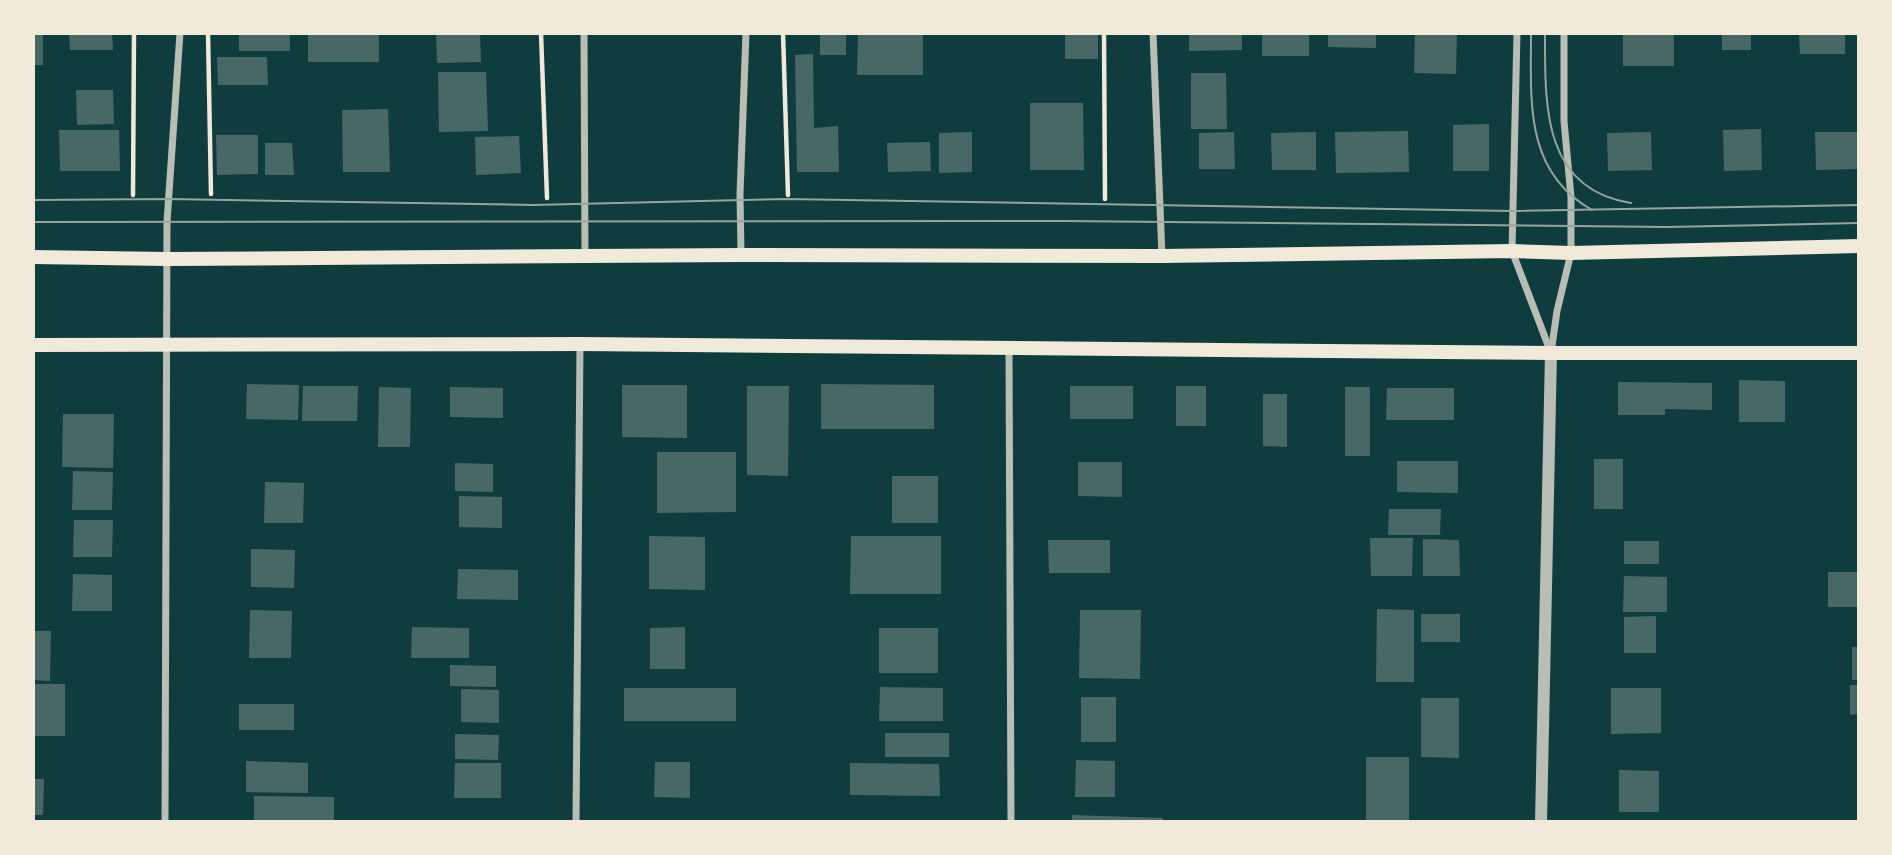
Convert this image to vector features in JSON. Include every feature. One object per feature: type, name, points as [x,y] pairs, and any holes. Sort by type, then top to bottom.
[{"type":"main road","points":[[33,257],[167,259],[741,255],[1162,256],[1512,251],[1571,253],[1859,246]]},
{"type":"main road","points":[[33,345],[580,344],[1859,354]]},
{"type":"street","points":[[165,822],[167,259],[180,33]]},
{"type":"street","points":[[584,33],[585,257]]},
{"type":"street","points":[[741,255],[740,194],[746,33]]},
{"type":"street","points":[[1153,33],[1162,256]]},
{"type":"street","points":[[1517,33],[1512,251],[1551,353]]},
{"type":"street","points":[[1541,822],[1551,353],[1557,311],[1571,253],[1571,197],[1564,121],[1564,33]]},
{"type":"street","points":[[576,822],[580,344]]},
{"type":"street","points":[[1009,347],[1012,822]]},
{"type":"path","points":[[132,195],[134,33]]},
{"type":"path","points":[[208,33],[211,194]]},
{"type":"path","points":[[541,33],[547,198]]},
{"type":"path","points":[[783,33],[788,195]]},
{"type":"path","points":[[1104,33],[1105,199]]},
{"type":"building","points":[[33,33],[43,33],[43,65],[33,65]]},
{"type":"building","points":[[69,33],[112,33],[113,50],[70,50]]},
{"type":"building","points":[[239,33],[290,33],[290,51],[239,51]]},
{"type":"building","points":[[308,33],[379,33],[379,62],[308,62]]},
{"type":"building","points":[[436,33],[480,33],[481,62],[437,63]]},
{"type":"building","points":[[820,33],[846,33],[846,55],[820,55]]},
{"type":"building","points":[[858,33],[923,33],[923,75],[857,75]]},
{"type":"building","points":[[1065,33],[1098,33],[1098,59],[1065,59]]},
{"type":"building","points":[[1189,33],[1242,33],[1242,50],[1189,51]]},
{"type":"building","points":[[1262,33],[1309,33],[1309,56],[1262,56]]},
{"type":"building","points":[[1328,33],[1376,33],[1376,48],[1328,47]]},
{"type":"building","points":[[1415,33],[1457,33],[1456,74],[1414,73]]},
{"type":"building","points":[[1623,33],[1674,33],[1674,66],[1623,66]]},
{"type":"building","points":[[1722,33],[1751,33],[1751,50],[1722,50]]},
{"type":"building","points":[[1799,33],[1845,33],[1845,54],[1800,54]]},
{"type":"building","points":[[813,54],[814,128],[838,126],[839,172],[797,172],[795,55]]},
{"type":"building","points":[[217,57],[267,57],[268,85],[218,85]]},
{"type":"building","points":[[438,72],[486,72],[488,131],[439,132]]},
{"type":"building","points":[[1191,73],[1226,73],[1227,129],[1191,129]]},
{"type":"building","points":[[76,90],[113,90],[114,124],[77,125]]},
{"type":"building","points":[[1030,103],[1083,103],[1084,170],[1030,170]]},
{"type":"building","points":[[388,109],[390,172],[343,172],[342,110]]},
{"type":"building","points":[[1489,124],[1489,171],[1453,171],[1453,125]]},
{"type":"building","points":[[1761,129],[1762,170],[1724,171],[1723,130]]},
{"type":"building","points":[[59,130],[119,130],[120,171],[60,171]]},
{"type":"building","points":[[1408,131],[1409,172],[1336,173],[1335,132]]},
{"type":"building","points":[[972,132],[972,172],[939,173],[939,133]]},
{"type":"building","points":[[1234,132],[1235,169],[1199,169],[1199,133]]},
{"type":"building","points":[[1316,132],[1316,170],[1272,170],[1271,133]]},
{"type":"building","points":[[1651,132],[1652,170],[1608,171],[1607,133]]},
{"type":"building","points":[[1815,132],[1859,132],[1859,169],[1816,170]]},
{"type":"building","points":[[216,135],[258,135],[258,174],[217,175]]},
{"type":"building","points":[[519,136],[521,173],[476,175],[475,137]]},
{"type":"building","points":[[930,142],[931,171],[888,172],[887,143]]},
{"type":"building","points":[[265,143],[292,143],[294,175],[265,175]]},
{"type":"building","points":[[1739,380],[1785,381],[1785,422],[1739,422]]},
{"type":"building","points":[[1618,382],[1712,383],[1712,410],[1665,409],[1665,415],[1618,415]]},
{"type":"building","points":[[247,384],[299,385],[298,420],[246,419]]},
{"type":"building","points":[[821,384],[934,385],[934,429],[821,429]]},
{"type":"building","points":[[622,385],[687,385],[687,438],[622,437]]},
{"type":"building","points":[[303,386],[358,386],[357,421],[302,421]]},
{"type":"building","points":[[747,386],[789,386],[788,476],[747,475]]},
{"type":"building","points":[[1070,386],[1133,386],[1133,419],[1070,419]]},
{"type":"building","points":[[1176,386],[1206,386],[1206,426],[1176,426]]},
{"type":"building","points":[[379,387],[411,388],[410,447],[378,447]]},
{"type":"building","points":[[450,387],[503,388],[503,418],[450,417]]},
{"type":"building","points":[[1345,387],[1370,387],[1370,456],[1345,456]]},
{"type":"building","points":[[1387,388],[1454,388],[1454,420],[1386,420]]},
{"type":"building","points":[[1263,394],[1287,394],[1287,447],[1263,446]]},
{"type":"building","points":[[63,414],[114,414],[113,468],[62,467]]},
{"type":"building","points":[[657,452],[736,452],[736,512],[657,513]]},
{"type":"building","points":[[1594,459],[1623,459],[1623,509],[1594,509]]},
{"type":"building","points":[[1397,461],[1458,461],[1458,493],[1397,492]]},
{"type":"building","points":[[1078,462],[1122,462],[1122,497],[1078,496]]},
{"type":"building","points":[[455,463],[493,464],[493,492],[455,491]]},
{"type":"building","points":[[73,471],[113,472],[112,510],[72,510]]},
{"type":"building","points":[[892,476],[938,476],[938,523],[892,523]]},
{"type":"building","points":[[265,482],[304,483],[303,523],[264,523]]},
{"type":"building","points":[[459,496],[502,497],[502,528],[459,527]]},
{"type":"building","points":[[1389,509],[1441,509],[1440,535],[1388,535]]},
{"type":"building","points":[[74,520],[113,520],[112,557],[73,557]]},
{"type":"building","points":[[649,536],[705,537],[705,590],[649,589]]},
{"type":"building","points":[[851,536],[941,536],[941,594],[850,594]]},
{"type":"building","points":[[1370,538],[1413,538],[1412,576],[1371,576]]},
{"type":"building","points":[[1423,539],[1459,540],[1460,576],[1423,576]]},
{"type":"building","points":[[1048,540],[1110,540],[1110,573],[1049,573]]},
{"type":"building","points":[[1624,541],[1659,541],[1659,564],[1624,564]]},
{"type":"building","points":[[251,549],[295,550],[294,588],[251,587]]},
{"type":"building","points":[[458,569],[518,570],[518,600],[457,599]]},
{"type":"building","points":[[1828,572],[1859,572],[1859,607],[1828,607]]},
{"type":"building","points":[[73,574],[112,575],[112,611],[72,611]]},
{"type":"building","points":[[1624,576],[1667,577],[1667,612],[1623,612]]},
{"type":"building","points":[[1377,609],[1414,610],[1414,682],[1376,682]]},
{"type":"building","points":[[250,610],[292,611],[291,658],[249,658]]},
{"type":"building","points":[[1080,610],[1141,610],[1140,679],[1079,678]]},
{"type":"building","points":[[1421,614],[1460,614],[1460,642],[1421,642]]},
{"type":"building","points":[[1656,616],[1656,653],[1624,653],[1624,617]]},
{"type":"building","points":[[412,627],[469,628],[469,658],[411,658]]},
{"type":"building","points":[[685,627],[685,669],[650,669],[650,628]]},
{"type":"building","points":[[879,628],[938,628],[938,673],[879,673]]},
{"type":"building","points":[[33,631],[51,631],[50,681],[33,680]]},
{"type":"building","points":[[1852,647],[1859,647],[1859,680],[1852,680]]},
{"type":"building","points":[[450,665],[496,666],[496,687],[450,686]]},
{"type":"building","points":[[33,684],[65,684],[65,736],[33,736]]},
{"type":"building","points":[[1850,685],[1859,685],[1859,714],[1850,715]]},
{"type":"building","points":[[880,687],[943,688],[943,721],[879,721]]},
{"type":"building","points":[[624,688],[736,688],[736,721],[624,721]]},
{"type":"building","points":[[1611,688],[1661,688],[1661,733],[1611,734]]},
{"type":"building","points":[[461,689],[499,690],[499,723],[461,722]]},
{"type":"building","points":[[1081,697],[1116,697],[1116,742],[1081,742]]},
{"type":"building","points":[[1421,698],[1459,698],[1459,758],[1421,757]]},
{"type":"building","points":[[239,704],[294,704],[294,730],[239,730]]},
{"type":"building","points":[[885,733],[949,733],[949,757],[885,757]]},
{"type":"building","points":[[455,734],[499,735],[498,760],[455,759]]},
{"type":"building","points":[[1366,757],[1409,757],[1409,822],[1366,822]]},
{"type":"building","points":[[1076,760],[1115,761],[1115,797],[1075,797]]},
{"type":"building","points":[[246,761],[308,763],[308,793],[246,792]]},
{"type":"building","points":[[655,762],[690,762],[690,798],[654,797]]},
{"type":"building","points":[[455,763],[501,763],[501,798],[454,798]]},
{"type":"building","points":[[850,763],[939,764],[940,796],[850,795]]},
{"type":"building","points":[[1619,770],[1659,771],[1659,812],[1619,812]]},
{"type":"building","points":[[33,779],[44,779],[43,815],[33,815]]},
{"type":"building","points":[[254,796],[334,797],[334,822],[254,822]]},
{"type":"building","points":[[1072,815],[1163,818],[1163,822],[1072,822]]},
{"type":"tram line","points":[[1531,33],[1532,109],[1543,155],[1554,176],[1570,194],[1592,210]]},
{"type":"tram line","points":[[1545,33],[1549,115],[1555,140],[1565,162],[1580,181],[1602,195],[1631,203]]},
{"type":"tram line","points":[[33,200],[170,199],[533,205],[786,199],[1512,211],[1859,205]]},
{"type":"tram line","points":[[33,222],[1064,221],[1667,227],[1859,223]]}]
